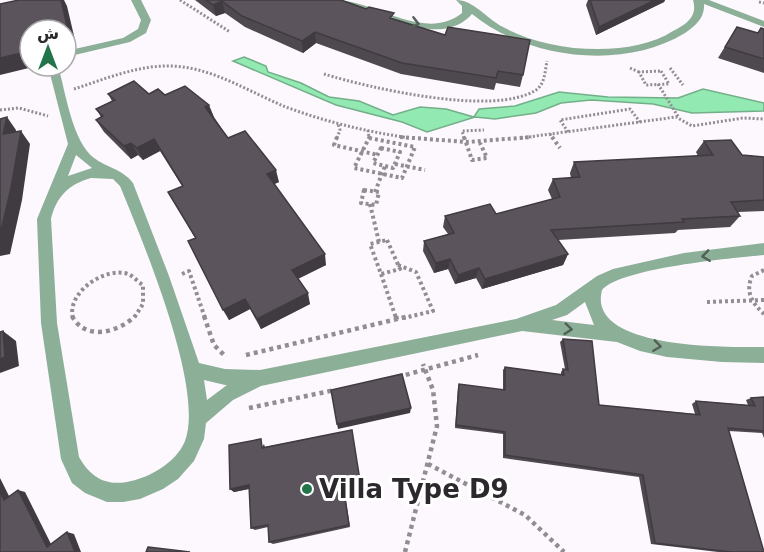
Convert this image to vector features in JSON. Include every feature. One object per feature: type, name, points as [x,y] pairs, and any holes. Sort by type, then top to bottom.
[{"type":"street","points":[[78,51],[138,34],[146,23],[136,0]]},
{"type":"street","points":[[340,0],[421,25],[475,27],[505,32],[550,46],[602,51],[626,49],[658,42],[693,22],[734,12]]},
{"type":"street","points":[[693,22],[699,13],[700,0],[764,24]]},
{"type":"street","points":[[451,25],[464,19],[467,14],[464,3]]},
{"type":"street","points":[[464,3],[482,20],[505,32]]},
{"type":"street","points":[[56,78],[74,144],[88,160],[126,183],[164,281],[193,370],[198,393],[198,419],[193,445],[184,459],[173,471],[145,488],[114,494],[90,487],[74,470],[70,459],[49,323],[44,219],[49,199],[57,189],[74,144]]},
{"type":"street","points":[[57,189],[81,176],[108,173]]},
{"type":"street","points":[[193,370],[225,377],[260,378],[516,326],[561,310],[605,278],[655,265],[764,249]]},
{"type":"street","points":[[596,286],[592,297],[594,309],[602,323],[620,336]]},
{"type":"street","points":[[516,326],[567,328],[620,336],[644,344],[693,351],[764,355]]},
{"type":"street","points":[[198,419],[227,394],[260,378]]},
{"type":"path","points":[[180,0],[230,32]]},
{"type":"path","points":[[759,2],[764,3]]},
{"type":"path","points":[[324,74],[387,92],[421,97],[501,97],[527,94],[540,87],[544,80],[548,54]]},
{"type":"path","points":[[59,93],[147,68],[183,67],[288,108],[338,123],[428,141],[465,143],[550,135],[679,118]]},
{"type":"path","points":[[670,68],[683,85]]},
{"type":"path","points":[[660,71],[669,84],[658,84],[646,85],[639,72],[660,71]]},
{"type":"path","points":[[663,75],[675,75]]},
{"type":"path","points":[[658,84],[684,124],[692,126],[743,118],[764,119]]},
{"type":"path","points":[[0,110],[19,108],[44,114],[52,122]]},
{"type":"path","points":[[568,132],[560,120],[630,109],[640,122]]},
{"type":"path","points":[[338,123],[339,134],[334,145],[378,155]]},
{"type":"path","points":[[368,130],[369,138],[354,168],[402,178],[415,147],[369,138]]},
{"type":"path","points":[[480,143],[488,158],[472,160],[462,131],[484,130]]},
{"type":"path","points":[[550,135],[560,148]]},
{"type":"path","points":[[390,150],[392,142]]},
{"type":"path","points":[[381,148],[400,152],[393,168],[373,163],[378,155],[381,148]]},
{"type":"path","points":[[395,164],[424,170]]},
{"type":"path","points":[[375,192],[385,166]]},
{"type":"path","points":[[364,190],[375,192],[379,192],[376,205],[361,203],[364,190]]},
{"type":"path","points":[[370,204],[379,242]]},
{"type":"path","points":[[381,274],[400,269],[387,240],[370,244],[397,320]]},
{"type":"path","points":[[235,357],[433,311],[416,272],[398,265]]},
{"type":"path","points":[[764,270],[752,276],[748,283],[752,300],[764,314]]},
{"type":"path","points":[[164,281],[189,271],[214,345],[228,356]]},
{"type":"path","points":[[128,274],[143,285],[143,303],[129,322],[117,329],[93,333],[83,330],[75,324],[72,306],[77,296],[94,280],[106,275],[128,274]]},
{"type":"path","points":[[707,302],[764,300]]},
{"type":"path","points":[[405,552],[437,426],[433,390],[416,346]]},
{"type":"path","points":[[391,378],[480,355]]},
{"type":"path","points":[[243,410],[346,388]]},
{"type":"path","points":[[428,464],[525,515],[564,552]]},
{"type":"shaded area","points":[[244,57],[266,66],[268,72],[301,83],[329,97],[359,101],[393,115],[420,107],[446,109],[474,117],[479,109],[515,106],[559,92],[608,97],[678,98],[703,89],[764,103],[764,111],[692,113],[653,104],[591,100],[561,103],[536,113],[495,119],[475,117],[427,132],[402,122],[336,105],[233,61]]},
{"type":"building","points":[[19,0],[61,0],[65,18],[18,18],[18,54],[0,58],[0,4]]},
{"type":"building","points":[[206,0],[341,0],[366,9],[369,7],[394,13],[390,18],[445,35],[448,27],[530,40],[523,75],[498,71],[496,78],[402,63],[315,32],[302,41],[242,16],[222,1],[213,5]]},
{"type":"building","points":[[590,0],[655,0],[599,27]]},
{"type":"building","points":[[737,27],[758,33],[761,28],[764,29],[764,59],[725,47]]},
{"type":"building","points":[[134,81],[149,94],[158,89],[165,95],[185,86],[209,105],[205,107],[228,138],[245,131],[276,170],[267,174],[325,254],[292,270],[308,293],[257,319],[245,299],[223,310],[188,241],[196,238],[168,192],[183,186],[154,139],[137,148],[131,143],[124,146],[96,120],[103,116],[96,109],[115,100],[108,94]]},
{"type":"building","points":[[7,117],[3,134],[21,131],[0,235],[0,119]]},
{"type":"building","points":[[731,140],[742,155],[764,157],[764,200],[731,202],[740,216],[682,219],[684,222],[551,230],[568,254],[485,279],[479,268],[458,275],[450,259],[436,263],[424,241],[454,233],[445,216],[490,204],[496,214],[560,197],[553,179],[580,177],[574,162],[713,155],[704,141]]},
{"type":"building","points":[[3,331],[5,357],[0,359],[0,332]]},
{"type":"building","points":[[563,339],[592,341],[599,405],[700,415],[696,401],[755,406],[751,398],[764,397],[764,431],[728,428],[764,552],[731,552],[655,543],[643,475],[505,455],[505,432],[456,425],[459,384],[505,390],[505,367],[564,375],[563,369],[568,370]]},
{"type":"building","points":[[402,374],[411,408],[337,424],[331,390]]},
{"type":"building","name":"Villa Type D9","points":[[352,430],[361,487],[344,491],[349,525],[269,542],[268,525],[251,528],[249,485],[230,489],[229,445],[261,439],[262,448]]},
{"type":"building","points":[[18,490],[47,547],[67,532],[75,552],[0,552],[0,491],[4,500]]},
{"type":"building","points":[[148,547],[190,552],[146,552]]},
{"type":"place","name":"Villa Type D9","points":[[307,489]]}]
